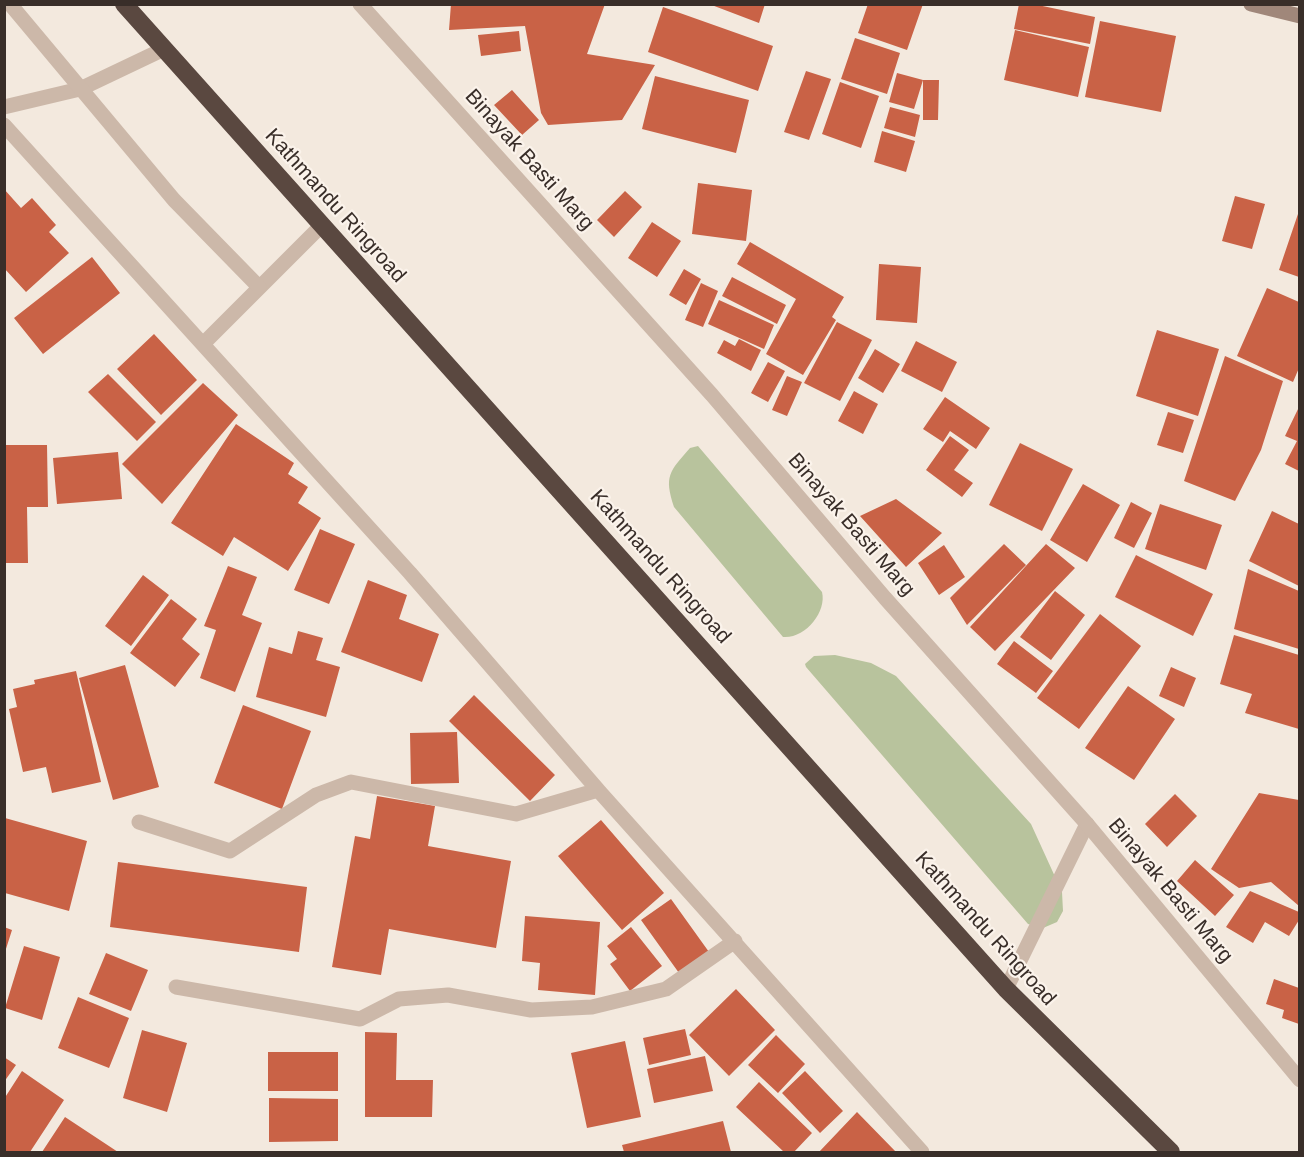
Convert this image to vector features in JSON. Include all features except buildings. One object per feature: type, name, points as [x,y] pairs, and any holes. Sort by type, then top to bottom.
[{"type":"highway","name":"Kathmandu Ringroad","points":[[124,4],[1006,989],[1171,1152]]},
{"type":"main road","points":[[1251,4],[1299,16]]},
{"type":"street","points":[[10,4],[174,200],[259,287]]},
{"type":"street","name":"Binayak Basti Marg","points":[[360,4],[712,395],[885,598],[1087,824],[1299,1080]]},
{"type":"street","points":[[4,107],[80,89],[164,49]]},
{"type":"street","points":[[4,125],[204,343],[410,573],[598,790],[922,1152]]},
{"type":"street","points":[[204,343],[321,226]]},
{"type":"street","points":[[139,822],[230,851],[316,795],[351,782],[516,814],[598,790]]},
{"type":"street","points":[[1006,989],[1087,824]]},
{"type":"street","points":[[176,987],[360,1019],[399,999],[448,995],[531,1010],[592,1007],[666,988],[735,941]]},
{"type":"green space","points":[[698,446],[822,592],[823,600],[818,616],[799,634],[783,637],[674,507],[669,488],[670,475],[690,448]]},
{"type":"green space","points":[[835,655],[871,663],[896,676],[1031,824],[1062,892],[1063,911],[1057,922],[1043,928],[1028,924],[806,667],[805,664],[814,656]]}]
